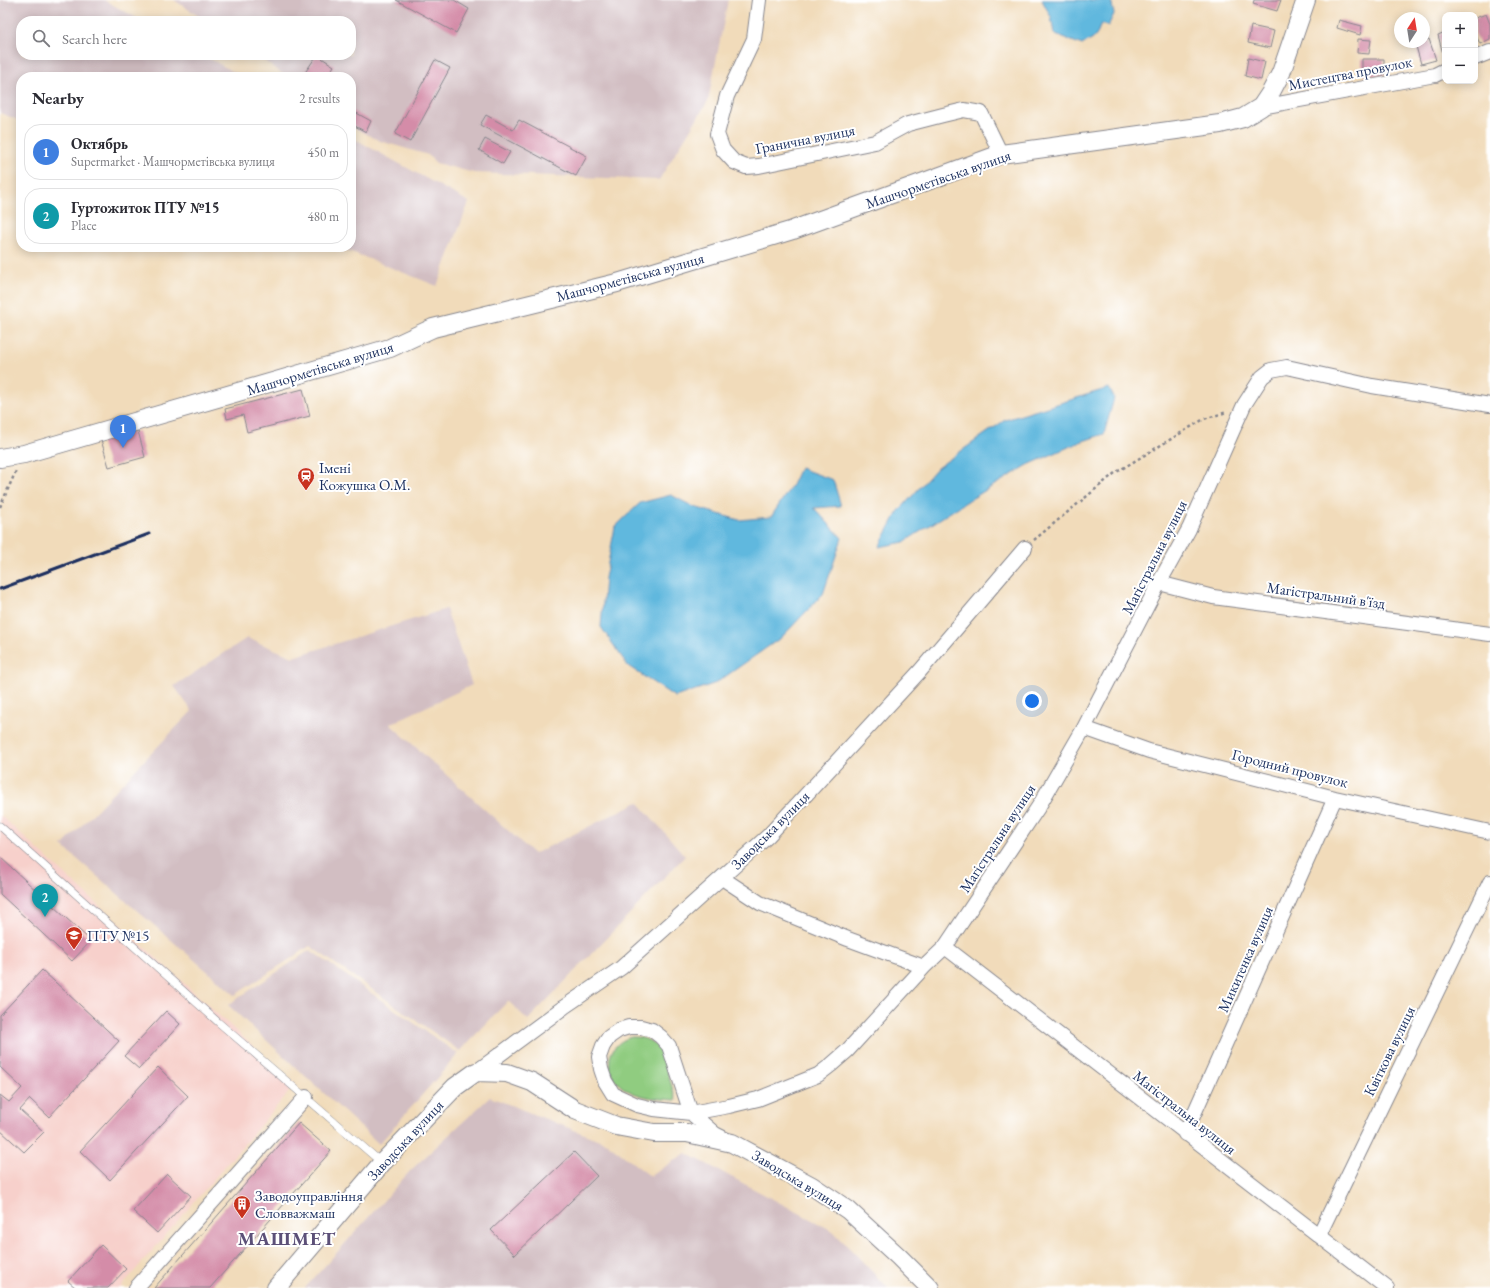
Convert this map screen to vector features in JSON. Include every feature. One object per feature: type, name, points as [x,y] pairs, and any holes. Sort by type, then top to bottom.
[{"type":"street","name":"Гранична вулиця","points":[[759,0],[754,39],[727,96],[717,134],[723,150],[734,162],[746,167],[759,166],[875,142],[908,124],[964,110],[981,113],[1001,154]]},
{"type":"street","points":[[1261,107],[1281,73],[1306,0]]},
{"type":"street","points":[[1478,57],[1490,52]]},
{"type":"street","name":"Мистецтва провулок","points":[[1261,107],[1435,74],[1442,71]]},
{"type":"street","name":"Машчорметівська вулиця","points":[[0,458],[24,454],[390,348],[433,328],[617,283],[793,230],[1001,154],[1220,124],[1243,118],[1261,107]]},
{"type":"street","name":"Магістральна вулиця","points":[[691,1112],[729,1106],[758,1099],[818,1075],[847,1051],[924,967],[945,947],[1039,806],[1084,728],[1159,583],[1189,529],[1244,405],[1262,377],[1271,370],[1287,367],[1372,386],[1490,405]]},
{"type":"street","name":"Заводська вулиця","points":[[276,1288],[382,1163],[454,1087],[621,968],[768,836],[920,671],[1024,548]]},
{"type":"street","name":"Магістральний в'їзд","points":[[1159,583],[1213,597],[1490,634]]},
{"type":"street","name":"Городний провулок","points":[[1084,728],[1149,751],[1335,798],[1490,832]]},
{"type":"street","name":"Микитенка вулиця","points":[[1185,1134],[1335,798]]},
{"type":"street","points":[[722,878],[760,903],[848,939],[924,967]]},
{"type":"street","name":"Квіткова вулиця","points":[[1319,1235],[1490,882]]},
{"type":"street","name":"Магістральна вулиця","points":[[945,947],[1386,1288]]},
{"type":"street","name":"Заводська вулиця","points":[[691,1112],[675,1112],[638,1106],[613,1094],[605,1081],[601,1069],[600,1057],[603,1046],[609,1037],[619,1030],[629,1027],[641,1027],[652,1030],[661,1037],[669,1046],[691,1112],[715,1134],[812,1186],[848,1210],[930,1288]]},
{"type":"street","name":"Заводська вулиця","points":[[476,1072],[507,1073],[532,1082],[575,1110],[616,1126],[654,1133],[687,1133],[732,1143]]},
{"type":"street","points":[[136,1288],[306,1097]]},
{"type":"lane","points":[[0,826],[206,1011],[382,1163]]},
{"type":"path","points":[[1024,548],[1115,473],[1204,419],[1244,405]]},
{"type":"path","points":[[0,507],[24,454]]},
{"type":"shaded area","points":[[0,0],[104,0],[133,16],[16,16],[16,60],[212,60],[234,72],[16,72],[16,119],[0,113]]},
{"type":"shaded area","points":[[174,0],[728,0],[708,101],[659,180],[474,173],[436,163],[428,155],[380,141],[356,129],[356,72],[280,72],[263,60],[356,60],[356,16],[198,16]]},
{"type":"shaded area","points":[[356,140],[469,202],[437,286],[352,252],[356,252]]},
{"type":"shaded area","points":[[446,609],[472,685],[390,724],[534,854],[638,802],[685,856],[528,1020],[508,1001],[460,1051],[310,946],[235,995],[62,846],[192,711],[174,686],[247,638],[293,657]]},
{"type":"shaded area","name":"ПТУ №15","points":[[0,815],[295,1085],[120,1288],[0,1288]]},
{"type":"shaded area","points":[[310,950],[458,1054],[379,1144],[228,1005]]},
{"type":"shaded area","points":[[490,1097],[607,1143],[650,1176],[686,1153],[833,1231],[888,1288],[305,1288],[411,1170]]},
{"type":"green space","points":[[632,1037],[648,1040],[661,1051],[676,1100],[651,1098],[633,1093],[619,1084],[614,1077],[610,1069],[611,1053],[622,1041]]},
{"type":"water","points":[[1042,0],[1111,0],[1114,14],[1108,26],[1101,24],[1096,36],[1082,45],[1054,33],[1051,17]]},
{"type":"water","points":[[1109,388],[1114,398],[1104,434],[1080,442],[1028,465],[966,502],[904,542],[879,547],[898,512],[937,468],[1005,420]]},
{"type":"water","points":[[800,468],[833,480],[841,506],[814,508],[842,538],[823,594],[782,637],[716,683],[675,697],[628,666],[601,627],[605,578],[615,527],[640,503],[671,495],[694,507],[739,520],[771,517],[792,485]]},
{"type":"building","points":[[396,0],[454,0],[469,9],[456,33]]},
{"type":"building","points":[[1254,0],[1281,0],[1277,11],[1253,4]]},
{"type":"building","points":[[1486,14],[1490,24],[1490,39],[1480,44],[1478,40],[1478,17]]},
{"type":"building","points":[[1339,20],[1362,26],[1360,35],[1337,28]]},
{"type":"building","points":[[1251,26],[1274,31],[1270,48],[1248,43]]},
{"type":"building","points":[[1442,33],[1442,50],[1438,35]]},
{"type":"building","points":[[1358,39],[1371,40],[1369,54],[1357,53]]},
{"type":"building","points":[[1430,42],[1436,60],[1421,64],[1416,48],[1430,48]]},
{"type":"building","points":[[1248,58],[1265,62],[1261,80],[1245,76]]},
{"type":"building","points":[[1362,59],[1384,59],[1384,75],[1362,75]]},
{"type":"building","points":[[314,60],[325,60],[334,66],[330,72],[305,72]]},
{"type":"building","points":[[435,60],[450,68],[410,142],[395,134]]},
{"type":"building","points":[[356,113],[371,121],[366,132],[356,127]]},
{"type":"building","points":[[486,115],[513,130],[519,120],[587,156],[576,176],[480,125]]},
{"type":"building","points":[[485,139],[510,152],[503,164],[479,150]]},
{"type":"building","points":[[303,389],[310,416],[247,432],[243,415],[227,419],[225,409]]},
{"type":"building","points":[[138,431],[145,457],[109,467],[101,440]]},
{"type":"building","points":[[0,857],[91,941],[72,961],[0,894]]},
{"type":"building","points":[[42,970],[119,1041],[49,1117],[30,1099],[20,1110],[44,1132],[24,1152],[0,1130],[0,1095],[9,1102],[22,1088],[0,1067],[0,1015]]},
{"type":"building","points":[[166,1011],[180,1024],[139,1069],[124,1056]]},
{"type":"building","points":[[158,1067],[188,1096],[110,1180],[80,1151]]},
{"type":"building","name":"Заводоуправління Словважмаш","points":[[299,1123],[331,1151],[210,1288],[154,1288]]},
{"type":"building","points":[[574,1152],[597,1176],[515,1255],[491,1230]]},
{"type":"building","points":[[167,1174],[191,1196],[157,1233],[133,1211]]},
{"type":"building","points":[[101,1245],[126,1269],[108,1288],[76,1288],[68,1281]]},
{"type":"railway","points":[[0,589],[149,534]]},
{"type":"place","name":"Октябрь","points":[[123,448]]},
{"type":"place","name":"Імені Кожушка О.М.","points":[[306,491]]},
{"type":"place","name":"Гуртожиток ПТУ №15","points":[[45,917]]},
{"type":"place","name":"ПТУ №15","points":[[74,950]]},
{"type":"place","name":"Заводоуправління Словважмаш","points":[[242,1219]]},
{"type":"district","name":"МАШМЕТ","points":[[287,1238]]}]
